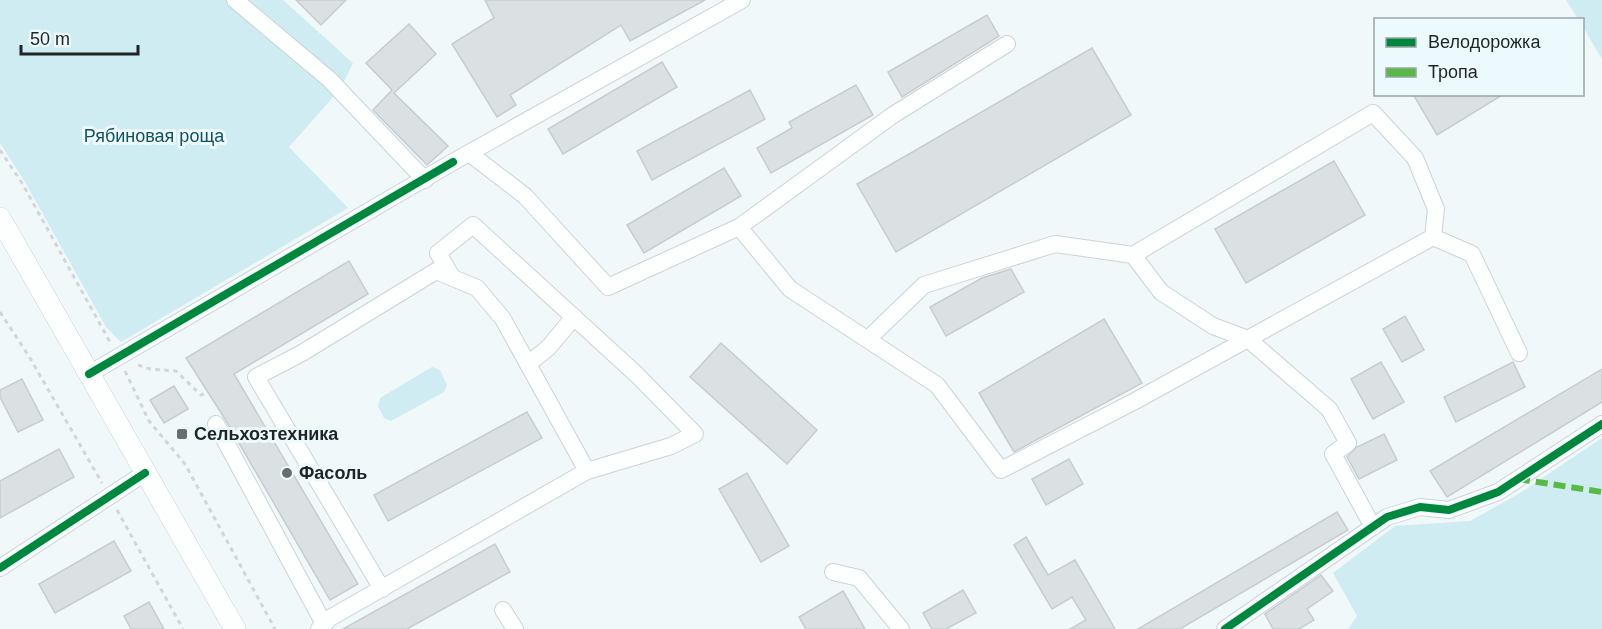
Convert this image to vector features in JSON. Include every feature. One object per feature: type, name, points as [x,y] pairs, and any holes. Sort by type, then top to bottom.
[{"type":"main road","points":[[0,218],[235,629]]},
{"type":"street","points":[[236,0],[330,79],[425,180]]},
{"type":"street","points":[[89,374],[453,162],[742,0]]},
{"type":"street","points":[[469,153],[525,196],[608,287],[739,226],[893,115],[1007,44]]},
{"type":"street","points":[[868,339],[924,285],[1055,244],[1134,255],[1373,113],[1415,158],[1436,209],[1433,237]]},
{"type":"street","points":[[216,424],[322,627],[382,589],[587,471],[671,446],[695,434],[636,374],[473,225],[438,253],[452,278]]},
{"type":"street","points":[[739,226],[790,289],[937,385],[1001,470],[1248,339],[1433,237]]},
{"type":"street","points":[[1433,237],[1472,254],[1519,353]]},
{"type":"street","points":[[1134,255],[1161,292],[1213,326],[1248,339],[1329,409],[1348,443],[1333,454],[1373,527]]},
{"type":"street","points":[[382,589],[256,377],[302,353],[436,271],[477,288],[502,319],[587,471]]},
{"type":"street","points":[[528,364],[548,348],[574,317]]},
{"type":"street","points":[[1225,629],[1387,517],[1420,507],[1449,510],[1498,492],[1602,424]]},
{"type":"street","points":[[0,568],[145,473]]},
{"type":"street","points":[[833,572],[859,578],[901,629]]},
{"type":"street","points":[[503,610],[515,629]]},
{"type":"path","points":[[0,150],[22,183],[119,358],[149,421],[185,464],[276,629]]},
{"type":"path","points":[[0,312],[30,358],[110,496],[183,629]]},
{"type":"path","points":[[119,358],[150,369],[176,371],[201,395],[207,393]]},
{"type":"green space","name":"Рябиновая роща","points":[[0,0],[283,0],[353,63],[341,88],[289,147],[348,208],[121,342],[106,327],[25,182],[0,143]]},
{"type":"green space","points":[[1566,0],[1602,0],[1602,59],[1584,29],[1584,18],[1577,18]]},
{"type":"green space","points":[[432,367],[440,370],[447,385],[444,392],[391,421],[384,418],[378,406],[380,398]]},
{"type":"green space","points":[[1602,438],[1602,629],[1348,629],[1357,616],[1333,573],[1395,526],[1470,521],[1520,493]]},
{"type":"building","points":[[296,0],[346,0],[321,25]]},
{"type":"building","points":[[485,0],[705,0],[630,41],[621,25],[510,95],[516,105],[497,117],[452,44],[494,18]]},
{"type":"building","points":[[987,15],[999,36],[902,97],[888,72]]},
{"type":"building","points":[[409,24],[436,54],[394,93],[448,146],[427,165],[373,110],[392,90],[366,63]]},
{"type":"building","points":[[1092,48],[1131,115],[896,252],[857,184]]},
{"type":"building","points":[[662,62],[677,87],[563,154],[548,129]]},
{"type":"building","points":[[856,85],[873,115],[771,173],[757,148],[792,128],[789,122]]},
{"type":"building","points":[[750,90],[765,119],[652,180],[637,151]]},
{"type":"building","points":[[1414,96],[1501,96],[1437,135]]},
{"type":"building","points":[[1334,161],[1365,215],[1246,283],[1215,229]]},
{"type":"building","points":[[724,168],[741,196],[644,253],[627,225]]},
{"type":"building","points":[[349,261],[368,294],[234,374],[358,584],[330,600],[225,419],[186,358]]},
{"type":"building","points":[[1011,269],[1024,292],[946,336],[930,307],[982,278]]},
{"type":"building","points":[[1405,316],[1424,350],[1402,362],[1383,329]]},
{"type":"building","points":[[1104,319],[1142,383],[1014,452],[979,393]]},
{"type":"building","points":[[721,343],[817,430],[787,464],[690,377]]},
{"type":"building","points":[[1381,362],[1404,402],[1373,419],[1351,379]]},
{"type":"building","points":[[1513,362],[1525,387],[1456,422],[1444,397]]},
{"type":"building","points":[[1602,369],[1602,402],[1447,497],[1430,471]]},
{"type":"building","points":[[22,379],[43,420],[18,432],[0,397],[0,390]]},
{"type":"building","points":[[174,386],[188,409],[164,423],[150,400]]},
{"type":"building","points":[[527,412],[542,438],[388,521],[374,495]]},
{"type":"building","points":[[1384,434],[1397,460],[1359,479],[1347,457],[1357,447]]},
{"type":"building","points":[[59,449],[74,477],[0,518],[0,481]]},
{"type":"building","points":[[1069,459],[1083,484],[1046,505],[1032,479]]},
{"type":"building","points":[[747,473],[789,546],[761,562],[719,489]]},
{"type":"building","points":[[1337,512],[1348,530],[1180,629],[1138,629]]},
{"type":"building","points":[[1026,537],[1048,575],[1075,560],[1115,629],[1070,629],[1086,620],[1072,597],[1052,609],[1014,545]]},
{"type":"building","points":[[114,541],[131,571],[55,613],[39,584]]},
{"type":"building","points":[[495,544],[510,572],[407,629],[343,629]]},
{"type":"building","points":[[1321,575],[1333,591],[1307,609],[1314,620],[1299,629],[1273,629],[1265,614]]},
{"type":"building","points":[[963,590],[976,613],[946,629],[932,629],[923,613]]},
{"type":"building","points":[[843,591],[865,629],[806,629],[799,617]]},
{"type":"building","points":[[149,602],[164,629],[131,629],[124,616]]},
{"type":"marked path","points":[[1518,479],[1602,492]]},
{"type":"cycle path","points":[[89,374],[453,162]]},
{"type":"cycle path","points":[[1225,629],[1387,517],[1420,507],[1449,510],[1498,492],[1602,424]]},
{"type":"cycle path","points":[[0,568],[145,473]]},
{"type":"place","name":"Сельхозтехника","points":[[182,434]]},
{"type":"place","name":"Фасоль","points":[[287,473]]}]
